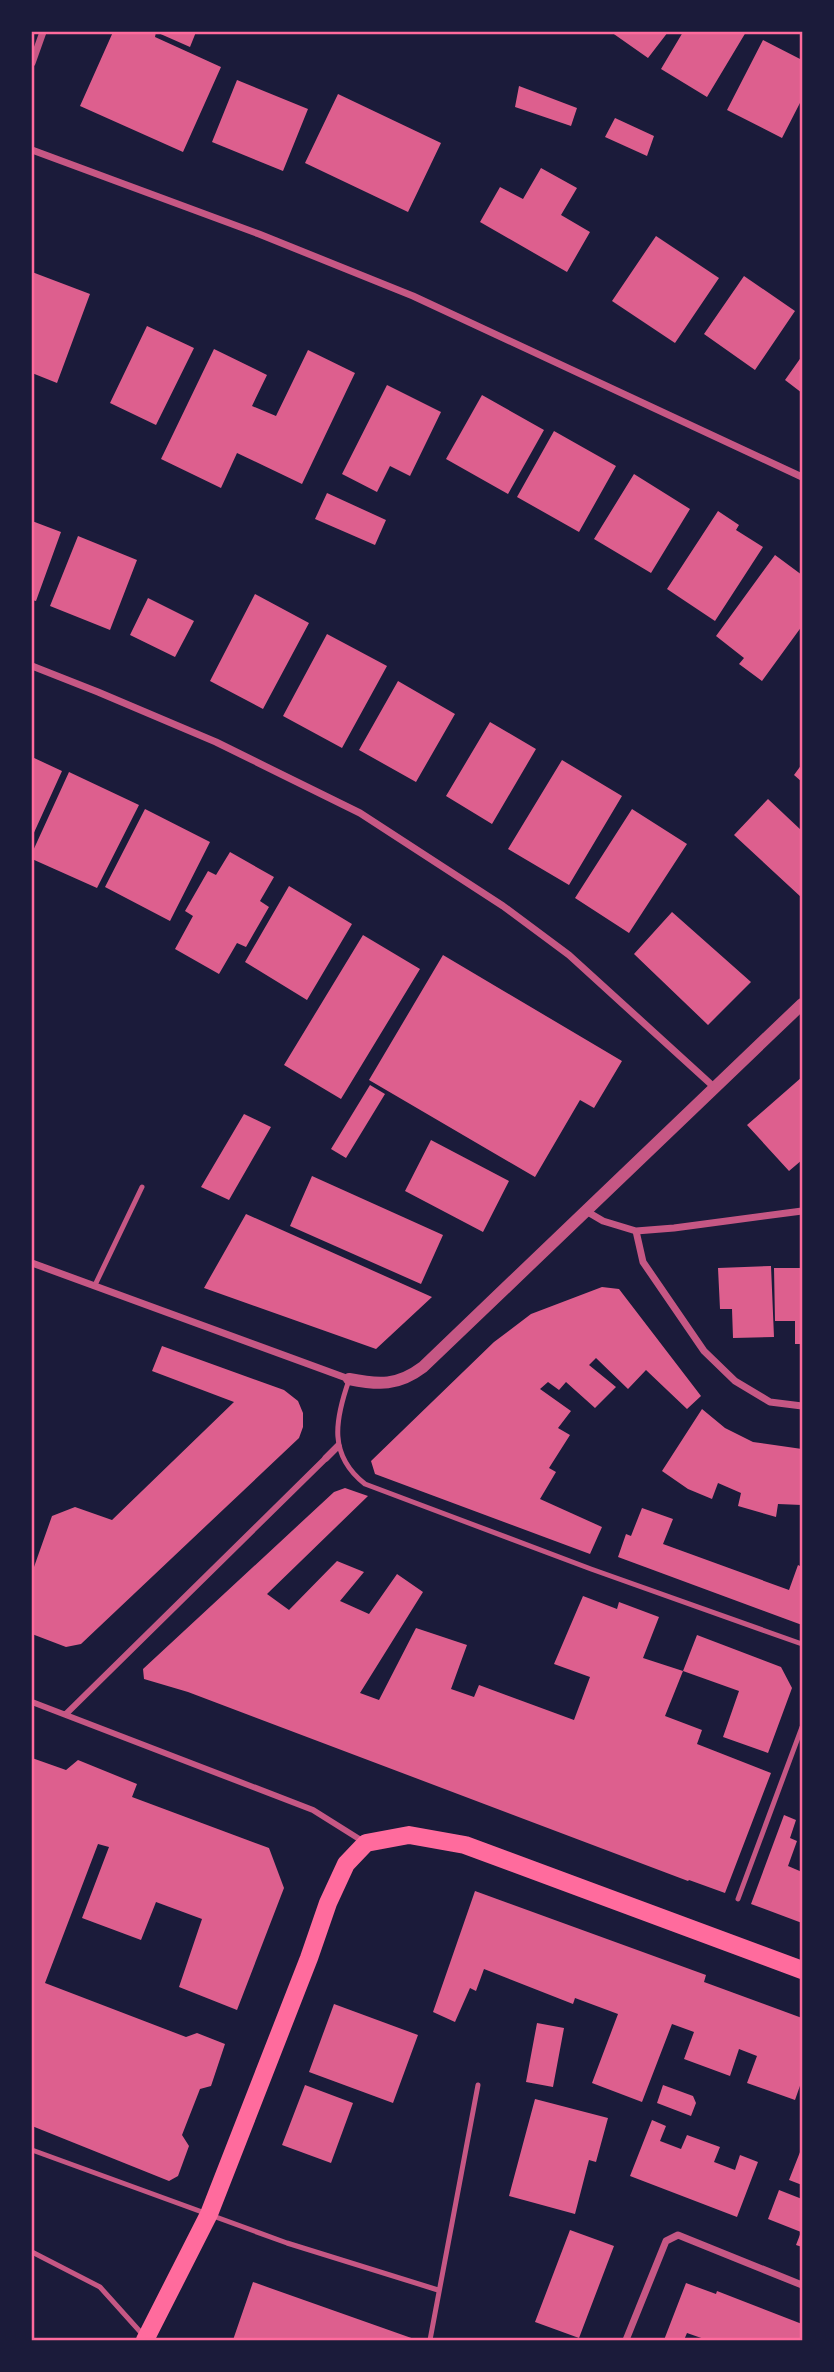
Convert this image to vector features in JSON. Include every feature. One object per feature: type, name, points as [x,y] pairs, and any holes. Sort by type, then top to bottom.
[{"type":"main road","points":[[145,2339],[209,2214],[328,1903],[346,1864],[366,1843],[408,1835],[465,1845],[803,1970]]},
{"type":"street","points":[[32,63],[43,32]]},
{"type":"street","points":[[32,150],[259,234],[413,296],[803,477]]},
{"type":"street","points":[[32,666],[216,742],[360,813],[503,906],[569,955],[714,1087]]},
{"type":"street","points":[[32,1263],[349,1378],[373,1384],[409,1377],[803,1004]]},
{"type":"street","points":[[586,1211],[603,1221],[636,1231],[803,1211]]},
{"type":"street","points":[[636,1231],[643,1262],[704,1351],[735,1381],[770,1402],[803,1406]]},
{"type":"street","points":[[66,1714],[338,1446]]},
{"type":"street","points":[[32,1702],[313,1810],[366,1843]]},
{"type":"street","points":[[626,2340],[666,2241],[678,2235],[803,2285]]},
{"type":"lane","points":[[95,1285],[142,1187]]},
{"type":"lane","points":[[349,1378],[341,1404],[338,1446],[350,1472],[365,1484],[591,1569],[803,1644]]},
{"type":"lane","points":[[738,1899],[803,1727]]},
{"type":"lane","points":[[430,2340],[478,2085]]},
{"type":"lane","points":[[32,2150],[287,2243],[438,2290]]},
{"type":"lane","points":[[32,2252],[100,2287],[145,2339]]},
{"type":"building","points":[[113,32],[156,32],[155,37],[221,67],[183,152],[80,106]]},
{"type":"building","points":[[156,32],[196,32],[190,47]]},
{"type":"building","points":[[611,32],[668,32],[648,58]]},
{"type":"building","points":[[683,32],[746,32],[707,97],[661,69]]},
{"type":"building","points":[[763,40],[802,60],[802,99],[782,138],[727,110]]},
{"type":"building","points":[[237,80],[308,109],[283,171],[212,142]]},
{"type":"building","points":[[519,86],[577,108],[571,126],[515,107]]},
{"type":"building","points":[[338,94],[441,143],[408,212],[305,163]]},
{"type":"building","points":[[615,118],[654,136],[647,156],[605,137]]},
{"type":"building","points":[[541,168],[577,188],[561,215],[590,232],[567,272],[480,222],[500,187],[523,199]]},
{"type":"building","points":[[656,236],[719,278],[675,343],[612,301]]},
{"type":"building","points":[[32,272],[90,294],[57,383],[32,373]]},
{"type":"building","points":[[744,276],[795,311],[755,370],[704,334]]},
{"type":"building","points":[[147,326],[194,348],[156,425],[110,403]]},
{"type":"building","points":[[214,349],[267,375],[252,406],[276,416],[308,350],[355,373],[302,484],[237,453],[221,488],[161,459]]},
{"type":"building","points":[[802,356],[802,393],[785,380]]},
{"type":"building","points":[[387,385],[441,412],[410,476],[390,466],[377,492],[342,474]]},
{"type":"building","points":[[482,395],[544,430],[508,494],[446,459]]},
{"type":"building","points":[[554,431],[616,466],[579,532],[517,497]]},
{"type":"building","points":[[634,474],[690,509],[651,573],[594,539]]},
{"type":"building","points":[[327,493],[386,520],[375,545],[315,519]]},
{"type":"building","points":[[718,511],[739,525],[736,530],[763,547],[715,621],[667,589]]},
{"type":"building","points":[[32,521],[61,532],[36,601],[32,600]]},
{"type":"building","points":[[78,536],[137,560],[110,630],[50,606]]},
{"type":"building","points":[[775,555],[802,575],[802,626],[762,681],[739,664],[744,658],[716,636]]},
{"type":"building","points":[[255,594],[309,623],[263,709],[210,681]]},
{"type":"building","points":[[148,598],[194,621],[175,657],[130,635]]},
{"type":"building","points":[[327,634],[387,666],[342,748],[283,716]]},
{"type":"building","points":[[398,681],[455,714],[416,782],[359,750]]},
{"type":"building","points":[[490,722],[536,749],[492,824],[446,796]]},
{"type":"building","points":[[32,757],[62,771],[32,837]]},
{"type":"building","points":[[562,760],[622,796],[569,885],[508,849]]},
{"type":"building","points":[[802,764],[802,782],[794,775]]},
{"type":"building","points":[[69,772],[139,805],[97,888],[32,859],[32,853]]},
{"type":"building","points":[[768,799],[802,831],[802,898],[734,835]]},
{"type":"building","points":[[145,809],[210,842],[170,921],[105,887]]},
{"type":"building","points":[[632,809],[687,844],[629,933],[575,898]]},
{"type":"building","points":[[230,852],[274,877],[260,901],[269,907],[246,947],[237,943],[219,974],[175,949],[193,916],[185,911],[208,871],[216,875]]},
{"type":"building","points":[[289,886],[352,924],[307,1000],[245,962]]},
{"type":"building","points":[[672,912],[751,982],[708,1025],[634,954]]},
{"type":"building","points":[[363,935],[420,969],[341,1099],[284,1065]]},
{"type":"building","points":[[443,955],[622,1061],[594,1108],[580,1100],[535,1177],[369,1080]]},
{"type":"building","points":[[802,1077],[802,1160],[789,1171],[747,1125]]},
{"type":"building","points":[[370,1085],[385,1094],[346,1158],[331,1149]]},
{"type":"building","points":[[244,1114],[271,1127],[229,1200],[201,1187]]},
{"type":"building","points":[[431,1140],[509,1181],[483,1232],[405,1191]]},
{"type":"building","points":[[312,1176],[443,1235],[421,1284],[290,1226]]},
{"type":"building","points":[[246,1214],[432,1297],[376,1349],[204,1288]]},
{"type":"building","points":[[771,1266],[774,1337],[733,1338],[732,1309],[720,1309],[718,1268]]},
{"type":"building","points":[[774,1268],[802,1268],[802,1344],[795,1344],[795,1321],[775,1321]]},
{"type":"building","points":[[602,1287],[619,1289],[701,1396],[687,1409],[646,1370],[628,1389],[596,1358],[589,1365],[616,1387],[595,1408],[566,1382],[559,1390],[548,1382],[540,1389],[571,1411],[558,1428],[570,1435],[549,1468],[556,1472],[540,1499],[602,1527],[590,1554],[375,1474],[371,1461],[494,1342],[531,1314]]},
{"type":"building","points":[[162,1346],[284,1390],[298,1401],[303,1413],[303,1427],[299,1438],[81,1644],[66,1647],[32,1634],[32,1566],[34,1567],[52,1516],[75,1507],[112,1520],[234,1402],[152,1371]]},
{"type":"building","points":[[702,1409],[725,1428],[753,1442],[802,1449],[802,1505],[778,1504],[776,1517],[738,1506],[741,1493],[718,1483],[712,1499],[688,1489],[662,1471]]},
{"type":"building","points":[[345,1488],[368,1496],[267,1594],[289,1610],[337,1561],[364,1572],[340,1601],[369,1614],[397,1574],[423,1592],[360,1693],[379,1700],[416,1628],[467,1645],[451,1689],[474,1697],[479,1685],[574,1720],[590,1677],[554,1664],[583,1596],[617,1609],[619,1602],[659,1617],[643,1658],[683,1671],[665,1716],[702,1730],[697,1744],[771,1773],[725,1893],[188,1692],[144,1679],[143,1669],[334,1492]]},
{"type":"building","points":[[642,1508],[673,1519],[663,1544],[789,1590],[798,1565],[802,1567],[802,1625],[618,1557],[626,1534],[631,1536]]},
{"type":"building","points":[[697,1635],[781,1667],[792,1688],[768,1753],[723,1737],[739,1691],[683,1671]]},
{"type":"building","points":[[32,1758],[66,1770],[78,1760],[137,1784],[132,1797],[269,1848],[284,1888],[237,2010],[179,1987],[202,1919],[156,1902],[141,1940],[82,1918],[109,1847],[98,1844],[45,1983],[186,2037],[197,2033],[225,2044],[211,2086],[200,2089],[182,2135],[189,2146],[178,2176],[169,2181],[32,2126]]},
{"type":"building","points":[[784,1815],[796,1820],[790,1838],[797,1841],[788,1866],[802,1872],[802,1923],[751,1904]]},
{"type":"building","points":[[475,1891],[706,1975],[704,1982],[802,2018],[802,2080],[795,2100],[747,2083],[757,2056],[739,2049],[730,2076],[684,2059],[694,2032],[672,2024],[642,2102],[592,2083],[618,2014],[575,1998],[573,2004],[484,1969],[476,1991],[470,1988],[455,2022],[433,2012]]},
{"type":"building","points":[[334,2004],[418,2035],[393,2103],[309,2072]]},
{"type":"building","points":[[537,2023],[564,2028],[553,2087],[526,2082]]},
{"type":"building","points":[[305,2085],[353,2103],[331,2163],[282,2145]]},
{"type":"building","points":[[663,2085],[693,2096],[696,2103],[691,2116],[657,2103]]},
{"type":"building","points":[[535,2099],[608,2118],[596,2162],[589,2160],[575,2214],[509,2196]]},
{"type":"building","points":[[652,2120],[666,2126],[660,2141],[681,2149],[687,2135],[720,2147],[714,2162],[735,2170],[740,2155],[758,2162],[737,2217],[630,2176]]},
{"type":"building","points":[[802,2147],[802,2185],[789,2180]]},
{"type":"building","points":[[779,2190],[802,2199],[802,2247],[796,2245],[801,2232],[768,2219]]},
{"type":"building","points":[[570,2230],[614,2246],[579,2338],[535,2322]]},
{"type":"building","points":[[253,2282],[417,2340],[233,2340]]},
{"type":"building","points":[[686,2283],[716,2294],[717,2291],[802,2324],[802,2340],[707,2340],[687,2333],[684,2340],[664,2340]]}]
